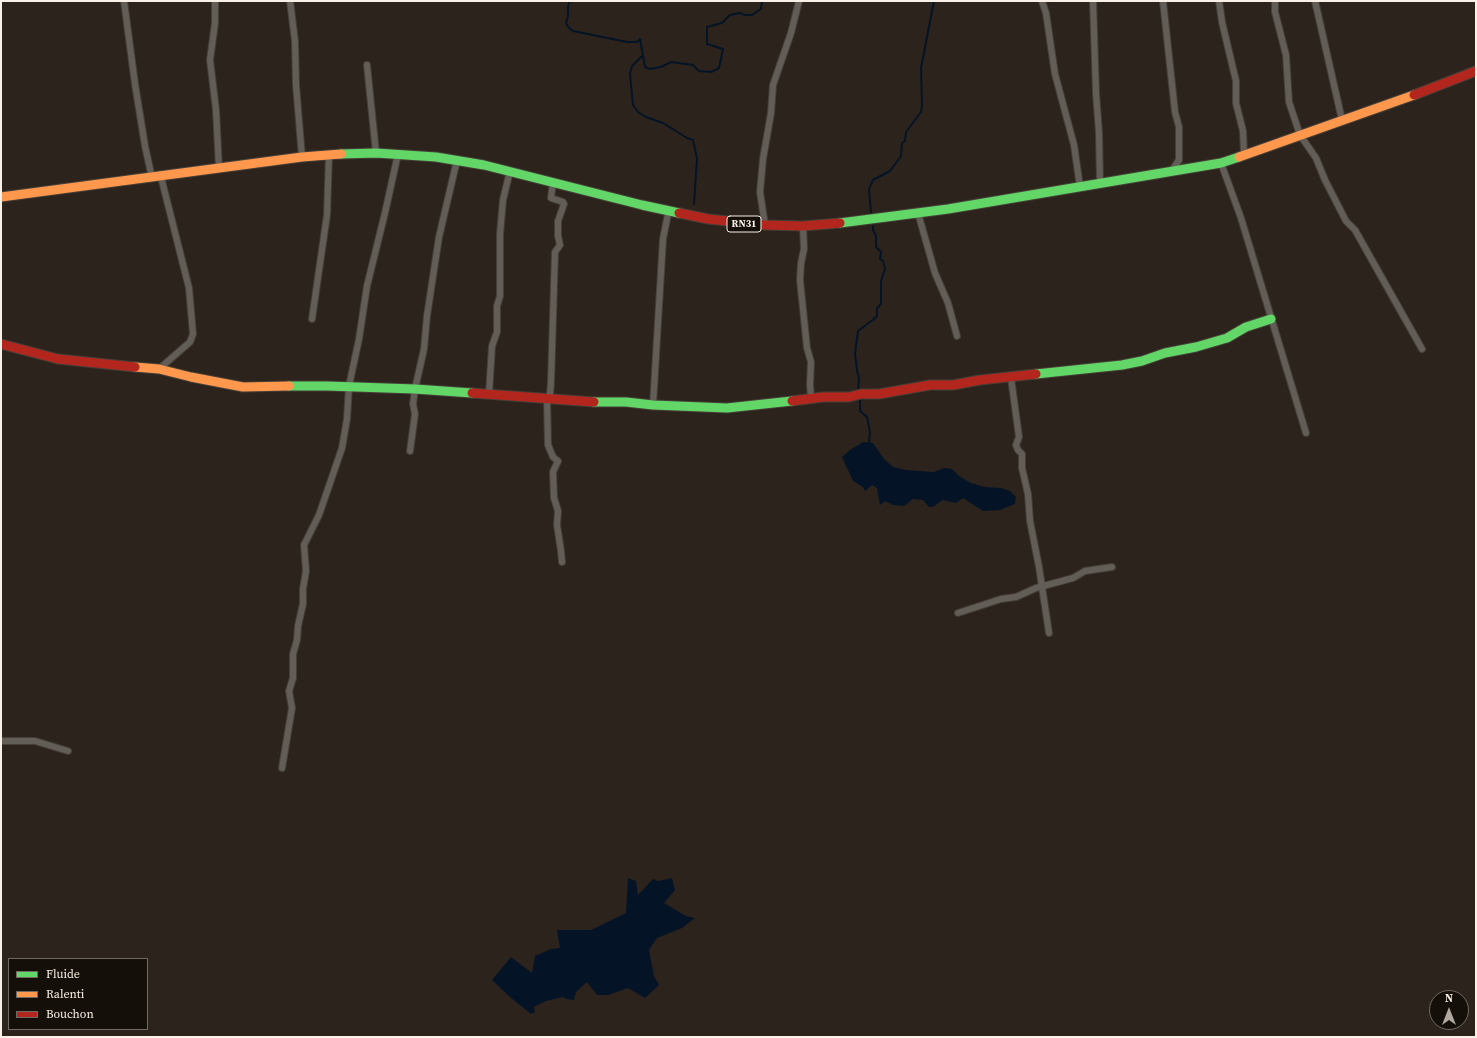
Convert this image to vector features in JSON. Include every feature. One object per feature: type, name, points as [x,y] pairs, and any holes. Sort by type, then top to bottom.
[{"type":"main road","name":"RN31","points":[[1,197],[302,157],[329,154],[376,153],[436,157],[484,165],[672,212],[715,220],[766,225],[826,225],[918,213],[1221,163],[1439,86],[1476,71]]},
{"type":"main road","points":[[1,344],[58,359],[159,369],[243,387],[349,386],[415,389],[588,402],[626,402],[653,405],[727,408],[764,405],[823,397],[849,397],[861,394],[879,394],[896,390],[928,386],[953,385],[980,380],[1012,378],[1100,366],[1118,366],[1227,338],[1246,327],[1271,319]]},
{"type":"street","points":[[124,1],[145,146],[156,177],[189,288],[193,334],[190,342],[159,369]]},
{"type":"street","points":[[215,1],[216,23],[210,60],[216,110],[219,168]]},
{"type":"street","points":[[290,1],[295,41],[296,85],[302,157]]},
{"type":"street","points":[[766,225],[760,192],[763,159],[771,113],[773,85],[791,33],[799,1]]},
{"type":"street","points":[[1042,1],[1046,12],[1055,74],[1074,145],[1080,187]]},
{"type":"street","points":[[1093,1],[1100,183]]},
{"type":"street","points":[[1162,1],[1175,112],[1179,127],[1179,160],[1171,172]]},
{"type":"street","points":[[1219,1],[1222,22],[1236,82],[1236,103],[1243,131],[1244,155]]},
{"type":"street","points":[[1275,1],[1275,12],[1286,55],[1289,102],[1300,135],[1316,158],[1325,180],[1346,221],[1356,230],[1422,349]]},
{"type":"street","points":[[1315,1],[1342,120]]},
{"type":"street","points":[[367,65],[376,153]]},
{"type":"street","points":[[312,319],[327,215],[329,154]]},
{"type":"street","points":[[282,768],[292,708],[289,691],[292,678],[293,654],[303,604],[303,589],[306,571],[304,545],[319,515],[340,453],[345,432],[349,386],[359,339],[367,286],[398,154]]},
{"type":"street","points":[[410,451],[415,414],[413,404],[415,389],[424,349],[427,316],[439,237],[457,160]]},
{"type":"street","points":[[1221,163],[1241,218],[1306,433]]},
{"type":"street","points":[[489,394],[492,346],[497,332],[497,306],[500,296],[500,234],[503,200],[510,171]]},
{"type":"street","points":[[553,182],[551,198],[563,202],[564,204],[558,221],[558,236],[560,245],[556,252],[551,382],[550,394],[547,398],[548,445],[553,457],[558,461],[553,472],[554,498],[558,510],[557,525],[562,562]]},
{"type":"street","points":[[653,405],[662,242],[668,214],[672,212]]},
{"type":"street","points":[[918,213],[935,273],[948,303],[956,336]]},
{"type":"street","points":[[803,226],[804,249],[800,280],[807,348],[810,362],[811,399]]},
{"type":"street","points":[[1012,378],[1019,437],[1016,445],[1022,454],[1022,468],[1028,494],[1030,521],[1036,547],[1049,633]]},
{"type":"street","points":[[958,612],[1016,597],[1036,588],[1073,578],[1085,571],[1112,567]]},
{"type":"street","points":[[1,741],[35,741],[68,751]]},
{"type":"water","points":[[863,442],[873,443],[884,459],[893,467],[906,470],[934,472],[944,468],[952,469],[959,476],[971,483],[1010,491],[1016,497],[1015,504],[1000,510],[983,511],[963,498],[956,503],[943,500],[933,507],[929,507],[923,500],[913,499],[904,506],[893,505],[885,501],[880,505],[877,488],[872,485],[865,491],[863,487],[853,481],[842,457]]},
{"type":"water","points":[[628,878],[636,881],[638,895],[653,879],[658,881],[672,878],[675,890],[664,903],[686,916],[695,918],[682,928],[657,938],[649,950],[654,976],[659,985],[645,998],[628,988],[608,995],[597,995],[587,982],[576,992],[574,1000],[563,997],[546,1001],[534,1007],[535,1012],[531,1014],[492,980],[511,957],[532,973],[535,956],[551,949],[560,948],[557,930],[591,930],[626,913]]},
{"type":"waterway","points":[[570,1],[566,23],[573,31],[627,42],[637,42],[640,39],[645,67],[650,69],[661,67],[671,62],[693,65],[699,71],[711,72],[719,68],[723,49],[707,44],[707,27],[722,23],[730,15],[740,13],[752,15],[761,9],[762,1]]},
{"type":"waterway","points":[[871,213],[869,189],[873,180],[890,171],[901,156],[902,143],[905,141],[906,132],[921,112],[921,68],[934,1]]},
{"type":"waterway","points":[[643,55],[632,66],[630,74],[633,105],[638,112],[646,117],[663,123],[687,138],[693,140],[697,158],[694,204]]},
{"type":"waterway","points":[[858,391],[859,378],[855,353],[858,331],[877,316],[877,308],[881,304],[881,281],[885,269],[883,261],[880,259],[881,252],[876,247],[876,236],[873,226]]},
{"type":"waterway","points":[[860,397],[860,411],[867,417],[870,432],[869,442]]},
{"type":"traffic: fast","points":[[341,154],[376,153],[436,157],[484,165],[679,213]]},
{"type":"traffic: fast","points":[[840,223],[948,209],[1221,163],[1239,157]]},
{"type":"traffic: fast","points":[[1036,374],[1122,365],[1142,361],[1165,353],[1196,347],[1227,338],[1246,327],[1271,319]]},
{"type":"traffic: fast","points":[[289,386],[415,389],[472,393]]},
{"type":"traffic: fast","points":[[594,402],[626,402],[653,405],[727,408],[792,401]]},
{"type":"traffic: slow","points":[[1239,157],[1414,95]]},
{"type":"traffic: slow","points":[[1,197],[302,157],[341,154]]},
{"type":"traffic: slow","points":[[135,367],[159,369],[243,387],[289,386]]},
{"type":"traffic: jam","points":[[1414,95],[1476,71]]},
{"type":"traffic: jam","points":[[679,213],[708,219],[765,225],[803,226],[840,223]]},
{"type":"traffic: jam","points":[[1,344],[58,359],[135,367]]},
{"type":"traffic: jam","points":[[792,401],[823,397],[849,397],[861,394],[879,394],[930,385],[953,385],[980,380],[1036,374]]},
{"type":"traffic: jam","points":[[472,393],[594,402]]}]
